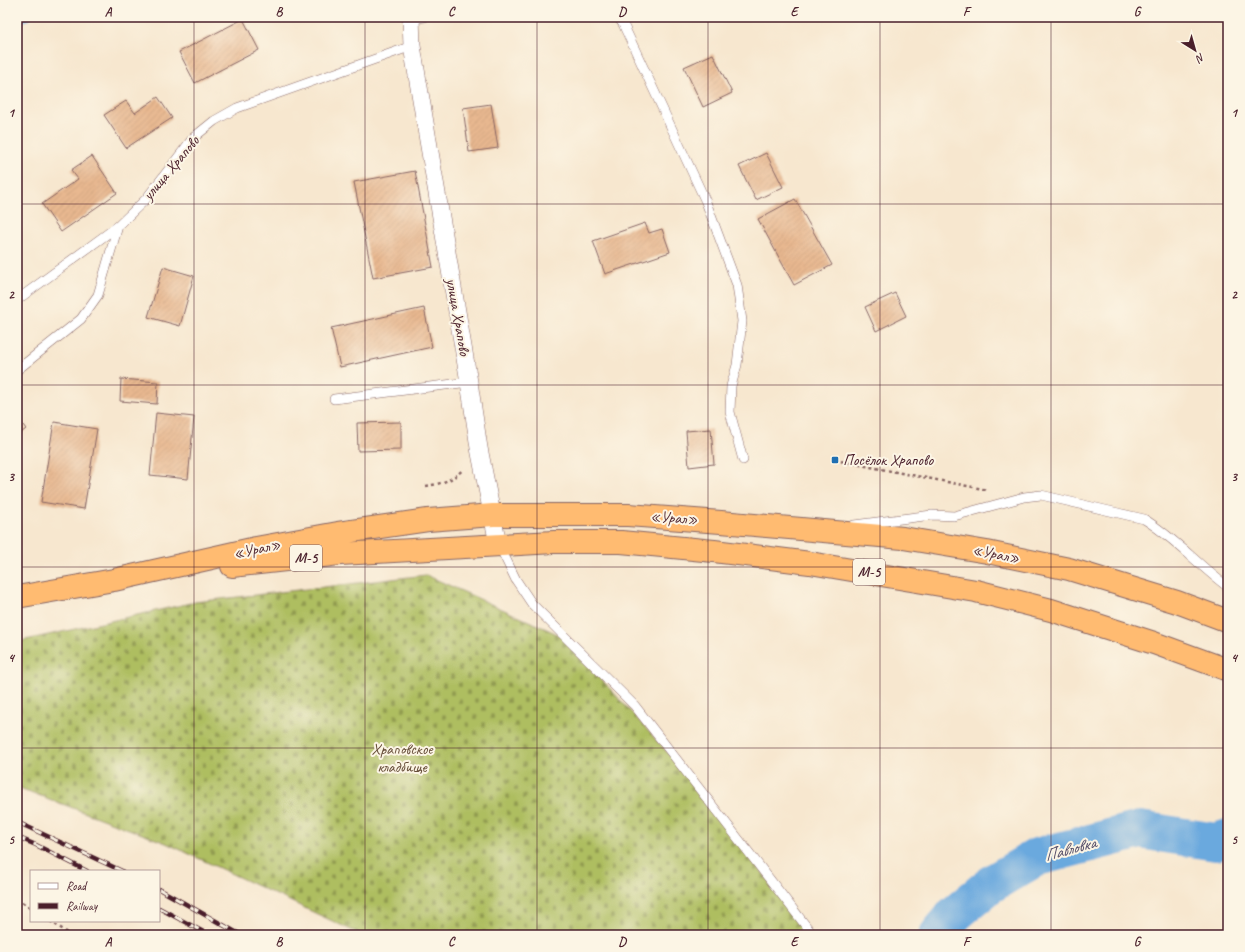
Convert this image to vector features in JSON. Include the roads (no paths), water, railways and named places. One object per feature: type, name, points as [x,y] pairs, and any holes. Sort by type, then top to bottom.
[{"type":"highway","name":"«Урал»","points":[[17,597],[114,580],[256,548],[338,533],[428,520],[493,516],[628,515],[903,538],[987,552],[1069,569],[1177,602],[1228,621]]},
{"type":"highway","name":"«Урал»","points":[[114,580],[340,554],[498,544],[621,542],[810,562],[976,591],[1051,610],[1154,643],[1228,670]]},
{"type":"street","name":"улица Храпово","points":[[416,18],[412,46],[479,448],[498,544]]},
{"type":"lane","points":[[618,17],[623,24],[706,202],[737,285],[742,321],[737,365],[731,386],[730,412],[743,460]]},
{"type":"lane","name":"улица Храпово","points":[[17,300],[118,226],[146,199],[193,138],[214,121],[237,108],[412,46]]},
{"type":"lane","points":[[17,370],[81,319],[98,295],[118,226]]},
{"type":"lane","points":[[334,399],[469,382]]},
{"type":"lane","points":[[816,530],[932,516],[954,516],[1024,497],[1041,495],[1144,518],[1158,527],[1210,574],[1228,587]]},
{"type":"lane","points":[[498,544],[516,580],[532,604],[635,706],[813,935]]},
{"type":"waterway","points":[[17,21],[28,17]]},
{"type":"waterway","name":"Павловка","points":[[938,935],[955,914],[991,884],[1037,857],[1140,830],[1216,842],[1228,838]]},
{"type":"railway","points":[[17,822],[120,870]]},
{"type":"railway","points":[[17,837],[85,870]]},
{"type":"railway","points":[[160,890],[241,935]]},
{"type":"railway","points":[[160,909],[209,935]]},
{"type":"place","name":"Посёлок Храпово","points":[[835,460]]},
{"type":"park label","name":"Храповское кладбище","points":[[402,758]]}]
